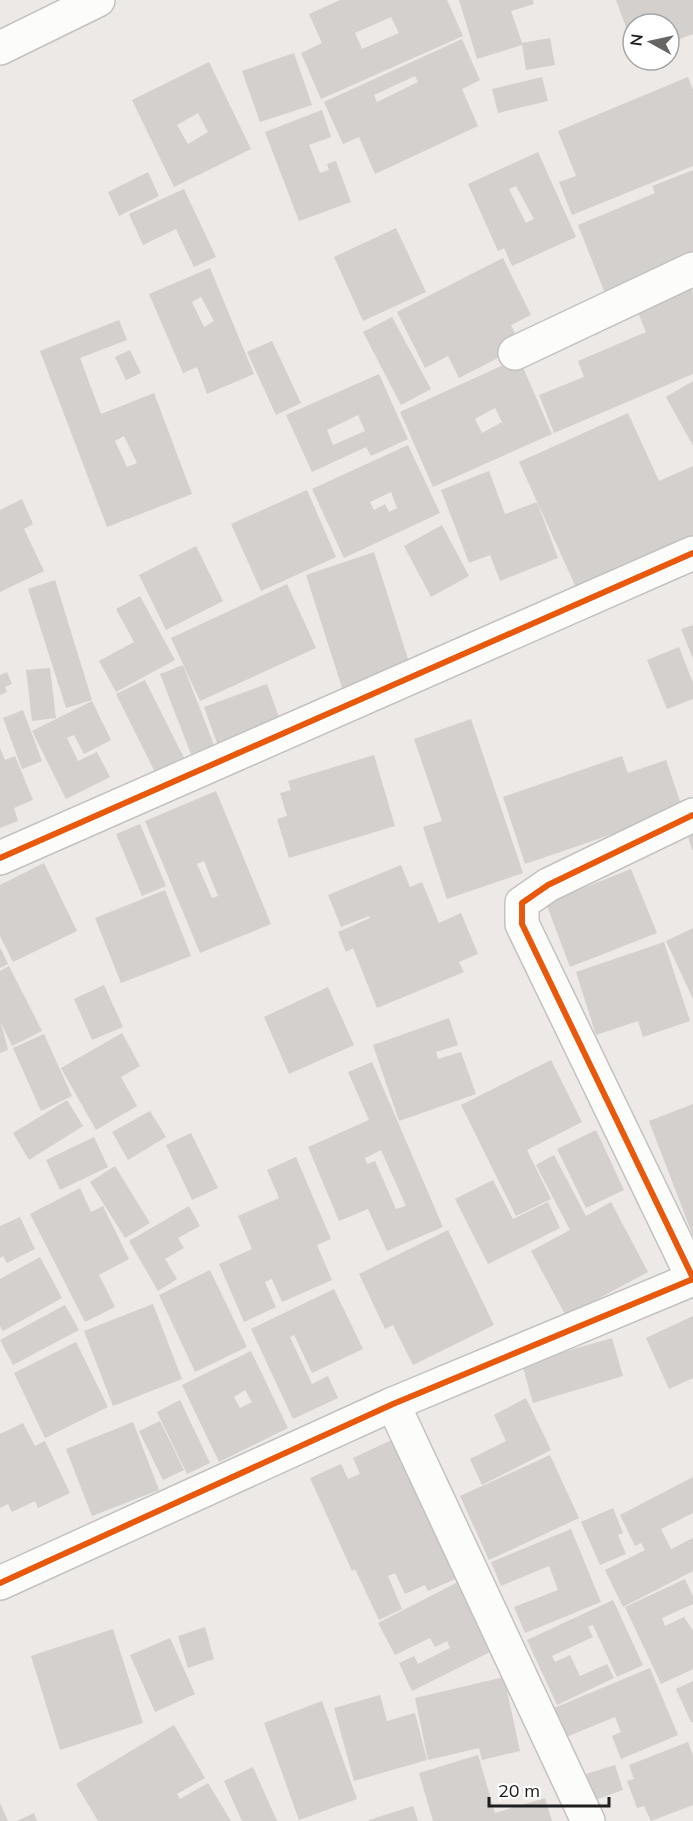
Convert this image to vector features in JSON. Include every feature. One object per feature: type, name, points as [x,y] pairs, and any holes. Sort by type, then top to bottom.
[{"type":"street","points":[[0,48],[98,0]]},
{"type":"street","points":[[515,353],[693,269]]},
{"type":"street","points":[[0,858],[693,553]]},
{"type":"street","points":[[0,1583],[393,1404],[693,1279],[522,924],[522,903],[548,885],[693,816]]},
{"type":"street","points":[[393,1404],[588,1821]]},
{"type":"building","points":[[340,0],[447,0],[463,36],[321,99],[301,53],[322,43],[309,14]],"holes":[[[391,17],[399,33],[362,49],[355,33]]]},
{"type":"building","points":[[459,0],[533,0],[534,4],[511,11],[522,43],[550,38],[555,65],[526,70],[522,45],[477,59]]},
{"type":"building","points":[[616,0],[693,0],[693,34],[681,38],[681,12],[621,14]]},
{"type":"building","points":[[462,39],[480,80],[462,89],[478,126],[375,174],[359,137],[343,144],[324,102]],"holes":[[[415,76],[418,82],[377,102],[374,95]]]},
{"type":"building","points":[[294,53],[312,105],[260,122],[242,71]]},
{"type":"building","points":[[209,62],[251,149],[174,187],[132,100]],"holes":[[[198,113],[208,132],[188,144],[177,125]]]},
{"type":"building","points":[[542,77],[548,101],[498,113],[492,89]]},
{"type":"building","points":[[688,77],[693,90],[693,166],[572,215],[559,182],[576,176],[558,131]]},
{"type":"building","points":[[322,110],[331,137],[309,145],[320,173],[329,170],[327,164],[336,161],[351,202],[299,221],[265,132]]},
{"type":"building","points":[[538,152],[576,237],[512,266],[504,248],[498,251],[468,184]],"holes":[[[516,186],[534,219],[526,223],[509,189]]]},
{"type":"building","points":[[693,170],[693,267],[608,301],[578,225],[655,193],[652,186]]},
{"type":"building","points":[[148,172],[159,196],[119,216],[108,192]]},
{"type":"building","points":[[184,189],[216,257],[194,267],[176,229],[143,245],[129,214]]},
{"type":"building","points":[[396,228],[426,292],[363,321],[334,257]]},
{"type":"building","points":[[503,258],[531,315],[511,325],[521,346],[459,378],[448,356],[425,368],[397,312]]},
{"type":"building","points":[[210,268],[254,374],[207,394],[197,367],[183,373],[149,294]],"holes":[[[201,297],[214,321],[204,327],[192,302]]]},
{"type":"building","points":[[691,287],[693,293],[693,374],[554,433],[539,395],[584,377],[578,361],[646,332],[637,310]]},
{"type":"building","points":[[392,317],[431,389],[401,405],[363,332]]},
{"type":"building","points":[[119,320],[127,340],[80,358],[101,414],[154,393],[192,494],[107,527],[40,351]],"holes":[[[124,436],[137,463],[127,467],[115,441]]]},
{"type":"building","points":[[272,341],[301,403],[276,415],[247,352]]},
{"type":"building","points":[[130,350],[141,373],[126,380],[115,357]]},
{"type":"building","points":[[519,358],[552,434],[433,487],[400,412]],"holes":[[[495,408],[502,422],[482,433],[475,419]]]},
{"type":"building","points":[[379,374],[408,439],[371,456],[366,447],[312,472],[286,415]],"holes":[[[358,415],[365,431],[333,445],[327,430]]]},
{"type":"building","points":[[693,381],[693,446],[666,397]]},
{"type":"building","points":[[628,413],[659,481],[693,466],[693,547],[579,594],[519,462]]},
{"type":"building","points":[[408,445],[440,513],[344,558],[312,489]],"holes":[[[391,492],[397,508],[389,512],[385,504],[374,510],[370,502]]]},
{"type":"building","points":[[489,471],[505,514],[537,502],[558,558],[500,581],[490,555],[469,563],[441,490]]},
{"type":"building","points":[[307,490],[336,557],[261,591],[231,524]]},
{"type":"building","points":[[22,499],[33,524],[24,529],[44,571],[0,592],[0,510]]},
{"type":"building","points":[[442,525],[469,576],[431,597],[404,546]]},
{"type":"building","points":[[196,546],[223,601],[166,630],[139,575]]},
{"type":"building","points":[[374,552],[413,675],[345,697],[306,575]]},
{"type":"building","points":[[55,580],[92,700],[66,708],[28,589]]},
{"type":"building","points":[[287,584],[316,648],[200,701],[171,638]]},
{"type":"building","points":[[140,596],[175,660],[116,692],[99,661],[134,642],[116,609]]},
{"type":"building","points":[[693,625],[693,659],[681,629]]},
{"type":"building","points":[[679,647],[693,683],[693,699],[667,709],[647,660]]},
{"type":"building","points":[[183,665],[214,745],[191,754],[160,674]]},
{"type":"building","points":[[50,668],[56,718],[32,721],[26,670]]},
{"type":"building","points":[[7,672],[12,684],[5,687],[7,692],[0,695],[0,675]]},
{"type":"building","points":[[145,680],[186,762],[157,776],[116,694]]},
{"type":"building","points":[[267,684],[281,723],[218,746],[204,707]]},
{"type":"building","points":[[92,701],[111,740],[84,754],[74,735],[67,738],[78,761],[97,752],[110,777],[66,799],[32,731]]},
{"type":"building","points":[[23,710],[42,761],[22,769],[3,718]]},
{"type":"building","points":[[471,719],[523,873],[447,899],[423,827],[442,821],[414,739]]},
{"type":"building","points":[[0,748],[5,760],[15,756],[33,800],[14,808],[18,821],[0,828]]},
{"type":"building","points":[[374,755],[395,826],[289,858],[277,819],[287,816],[280,793],[291,790],[288,781]]},
{"type":"building","points":[[622,756],[628,773],[666,760],[683,810],[525,864],[503,797]]},
{"type":"building","points":[[216,791],[271,924],[200,953],[145,821]],"holes":[[[204,861],[218,896],[212,898],[197,864]]]},
{"type":"building","points":[[140,824],[166,886],[142,896],[116,834]]},
{"type":"building","points":[[693,831],[693,850],[692,850],[687,833]]},
{"type":"building","points":[[44,863],[77,931],[13,962],[0,936],[0,885]]},
{"type":"building","points":[[401,865],[410,887],[422,882],[439,923],[461,913],[478,954],[459,962],[464,972],[377,1008],[353,948],[346,952],[338,932],[370,918],[369,916],[341,927],[328,895]]},
{"type":"building","points":[[631,869],[657,933],[570,967],[546,903]]},
{"type":"building","points":[[165,890],[191,956],[121,983],[95,918]]},
{"type":"building","points":[[693,928],[693,999],[666,941]]},
{"type":"building","points":[[664,942],[690,1021],[643,1037],[638,1021],[596,1035],[576,972]]},
{"type":"building","points":[[0,947],[8,964],[0,968]]},
{"type":"building","points":[[9,966],[42,1031],[12,1046],[1,1023],[8,1050],[0,1053],[0,971]]},
{"type":"building","points":[[104,985],[123,1027],[92,1040],[74,999]]},
{"type":"building","points":[[328,987],[354,1045],[289,1074],[264,1017]]},
{"type":"building","points":[[449,1018],[458,1045],[436,1052],[438,1059],[461,1052],[476,1094],[399,1121],[373,1045]]},
{"type":"building","points":[[122,1033],[140,1066],[121,1077],[137,1106],[96,1130],[61,1068]]},
{"type":"building","points":[[44,1034],[72,1096],[41,1111],[13,1048]]},
{"type":"building","points":[[551,1060],[582,1122],[527,1150],[551,1199],[516,1216],[461,1105]]},
{"type":"building","points":[[372,1062],[443,1227],[387,1251],[368,1209],[339,1221],[308,1147],[369,1120],[348,1072]],"holes":[[[381,1150],[406,1206],[396,1209],[375,1161],[367,1164],[365,1158]]]},
{"type":"building","points":[[67,1100],[83,1126],[29,1160],[13,1133]]},
{"type":"building","points":[[693,1104],[693,1236],[649,1121]]},
{"type":"building","points":[[150,1111],[166,1137],[128,1160],[112,1132]]},
{"type":"building","points":[[596,1130],[624,1190],[586,1208],[557,1149]]},
{"type":"building","points":[[191,1133],[218,1188],[192,1200],[166,1145]]},
{"type":"building","points":[[94,1137],[108,1167],[60,1190],[46,1160]]},
{"type":"building","points":[[554,1155],[586,1216],[611,1202],[648,1272],[566,1316],[531,1251],[570,1230],[536,1165]]},
{"type":"building","points":[[296,1157],[331,1239],[317,1245],[332,1280],[282,1302],[272,1279],[265,1282],[276,1307],[244,1322],[219,1264],[252,1249],[238,1216],[279,1198],[267,1170]]},
{"type":"building","points":[[115,1166],[150,1223],[125,1238],[90,1182]]},
{"type":"building","points":[[493,1180],[513,1219],[548,1202],[560,1228],[488,1264],[455,1199]]},
{"type":"building","points":[[80,1188],[91,1212],[103,1206],[129,1259],[99,1275],[115,1307],[85,1322],[30,1214]]},
{"type":"building","points":[[189,1206],[200,1226],[178,1238],[184,1248],[165,1259],[177,1279],[158,1291],[129,1241]]},
{"type":"building","points":[[20,1217],[35,1249],[7,1263],[3,1256],[0,1258],[0,1226]]},
{"type":"building","points":[[448,1230],[494,1325],[413,1365],[393,1325],[385,1329],[359,1274]]},
{"type":"building","points":[[40,1257],[62,1298],[3,1331],[0,1326],[0,1279]]},
{"type":"building","points":[[210,1270],[247,1347],[195,1372],[159,1295]]},
{"type":"building","points":[[334,1289],[363,1349],[312,1373],[294,1335],[290,1337],[312,1384],[328,1376],[338,1398],[293,1419],[251,1329]]},
{"type":"building","points":[[153,1304],[182,1379],[113,1406],[84,1331]]},
{"type":"building","points":[[65,1305],[79,1330],[13,1365],[0,1340]]},
{"type":"building","points":[[693,1316],[693,1378],[669,1389],[646,1338]]},
{"type":"building","points":[[612,1338],[623,1376],[533,1403],[522,1364]]},
{"type":"building","points":[[76,1342],[108,1407],[45,1438],[14,1373]]},
{"type":"building","points":[[251,1351],[288,1428],[219,1462],[182,1385]],"holes":[[[245,1390],[252,1402],[240,1408],[234,1397]]]},
{"type":"building","points":[[526,1398],[551,1450],[482,1485],[470,1459],[506,1441],[494,1415]]},
{"type":"building","points":[[180,1400],[210,1463],[187,1474],[157,1412]]},
{"type":"building","points":[[160,1421],[184,1470],[163,1480],[139,1431]]},
{"type":"building","points":[[133,1422],[159,1490],[92,1516],[66,1449]]},
{"type":"building","points":[[23,1423],[35,1446],[45,1441],[70,1493],[38,1508],[35,1501],[12,1512],[8,1504],[0,1508],[0,1434]]},
{"type":"building","points":[[396,1438],[460,1577],[428,1591],[425,1585],[405,1594],[395,1573],[388,1576],[402,1609],[379,1620],[355,1569],[352,1571],[310,1478],[341,1464],[348,1479],[360,1474],[353,1458]]},
{"type":"building","points":[[550,1455],[579,1518],[489,1560],[460,1496]]},
{"type":"building","points":[[693,1477],[693,1513],[661,1529],[671,1549],[693,1538],[693,1571],[623,1607],[605,1570],[645,1550],[641,1543],[635,1546],[620,1515]]},
{"type":"building","points":[[613,1508],[623,1533],[618,1535],[626,1554],[600,1565],[581,1522]]},
{"type":"building","points":[[571,1529],[601,1602],[525,1633],[514,1607],[558,1590],[549,1566],[501,1586],[491,1562]]},
{"type":"building","points":[[685,1579],[693,1597],[693,1604],[662,1618],[665,1626],[684,1617],[693,1631],[693,1669],[661,1684],[625,1607]]},
{"type":"building","points":[[458,1582],[492,1651],[412,1691],[399,1663],[414,1656],[418,1664],[450,1648],[447,1641],[435,1647],[430,1638],[395,1655],[378,1623]]},
{"type":"building","points":[[613,1600],[643,1665],[617,1677],[593,1625],[588,1627],[593,1637],[552,1656],[555,1662],[570,1655],[580,1676],[607,1664],[614,1678],[557,1705],[527,1640]]},
{"type":"building","points":[[205,1627],[214,1659],[188,1668],[178,1636]]},
{"type":"building","points":[[113,1629],[143,1723],[60,1750],[31,1656]]},
{"type":"building","points":[[170,1638],[195,1694],[155,1712],[130,1655]]},
{"type":"building","points":[[650,1668],[678,1735],[621,1759],[612,1736],[621,1732],[615,1717],[566,1737],[554,1708]]},
{"type":"building","points":[[504,1677],[520,1751],[482,1760],[479,1748],[428,1760],[415,1698]]},
{"type":"building","points":[[693,1681],[693,1722],[691,1722],[676,1689]]},
{"type":"building","points":[[380,1695],[387,1721],[415,1713],[427,1760],[354,1781],[334,1708]]},
{"type":"building","points":[[322,1701],[357,1799],[299,1820],[264,1723]]},
{"type":"building","points":[[174,1725],[205,1778],[177,1794],[180,1799],[208,1783],[231,1821],[98,1821],[76,1784]]},
{"type":"building","points":[[688,1742],[693,1756],[693,1805],[651,1821],[644,1806],[637,1808],[627,1781],[634,1779],[629,1765]]},
{"type":"building","points":[[478,1755],[495,1813],[545,1798],[552,1821],[433,1821],[419,1773]]},
{"type":"building","points":[[615,1765],[623,1790],[595,1800],[586,1774]]},
{"type":"building","points":[[253,1767],[277,1821],[242,1821],[224,1781]]},
{"type":"building","points":[[0,1803],[8,1821],[0,1821]]},
{"type":"building","points":[[413,1806],[418,1821],[369,1821],[369,1820]]},
{"type":"building","points":[[34,1813],[37,1821],[17,1821]]},
{"type":"cycle path","points":[[0,858],[693,553]]},
{"type":"cycle path","points":[[693,815],[548,885],[522,903],[522,924],[693,1278]]},
{"type":"cycle path","points":[[0,1583],[393,1404],[693,1279]]}]
